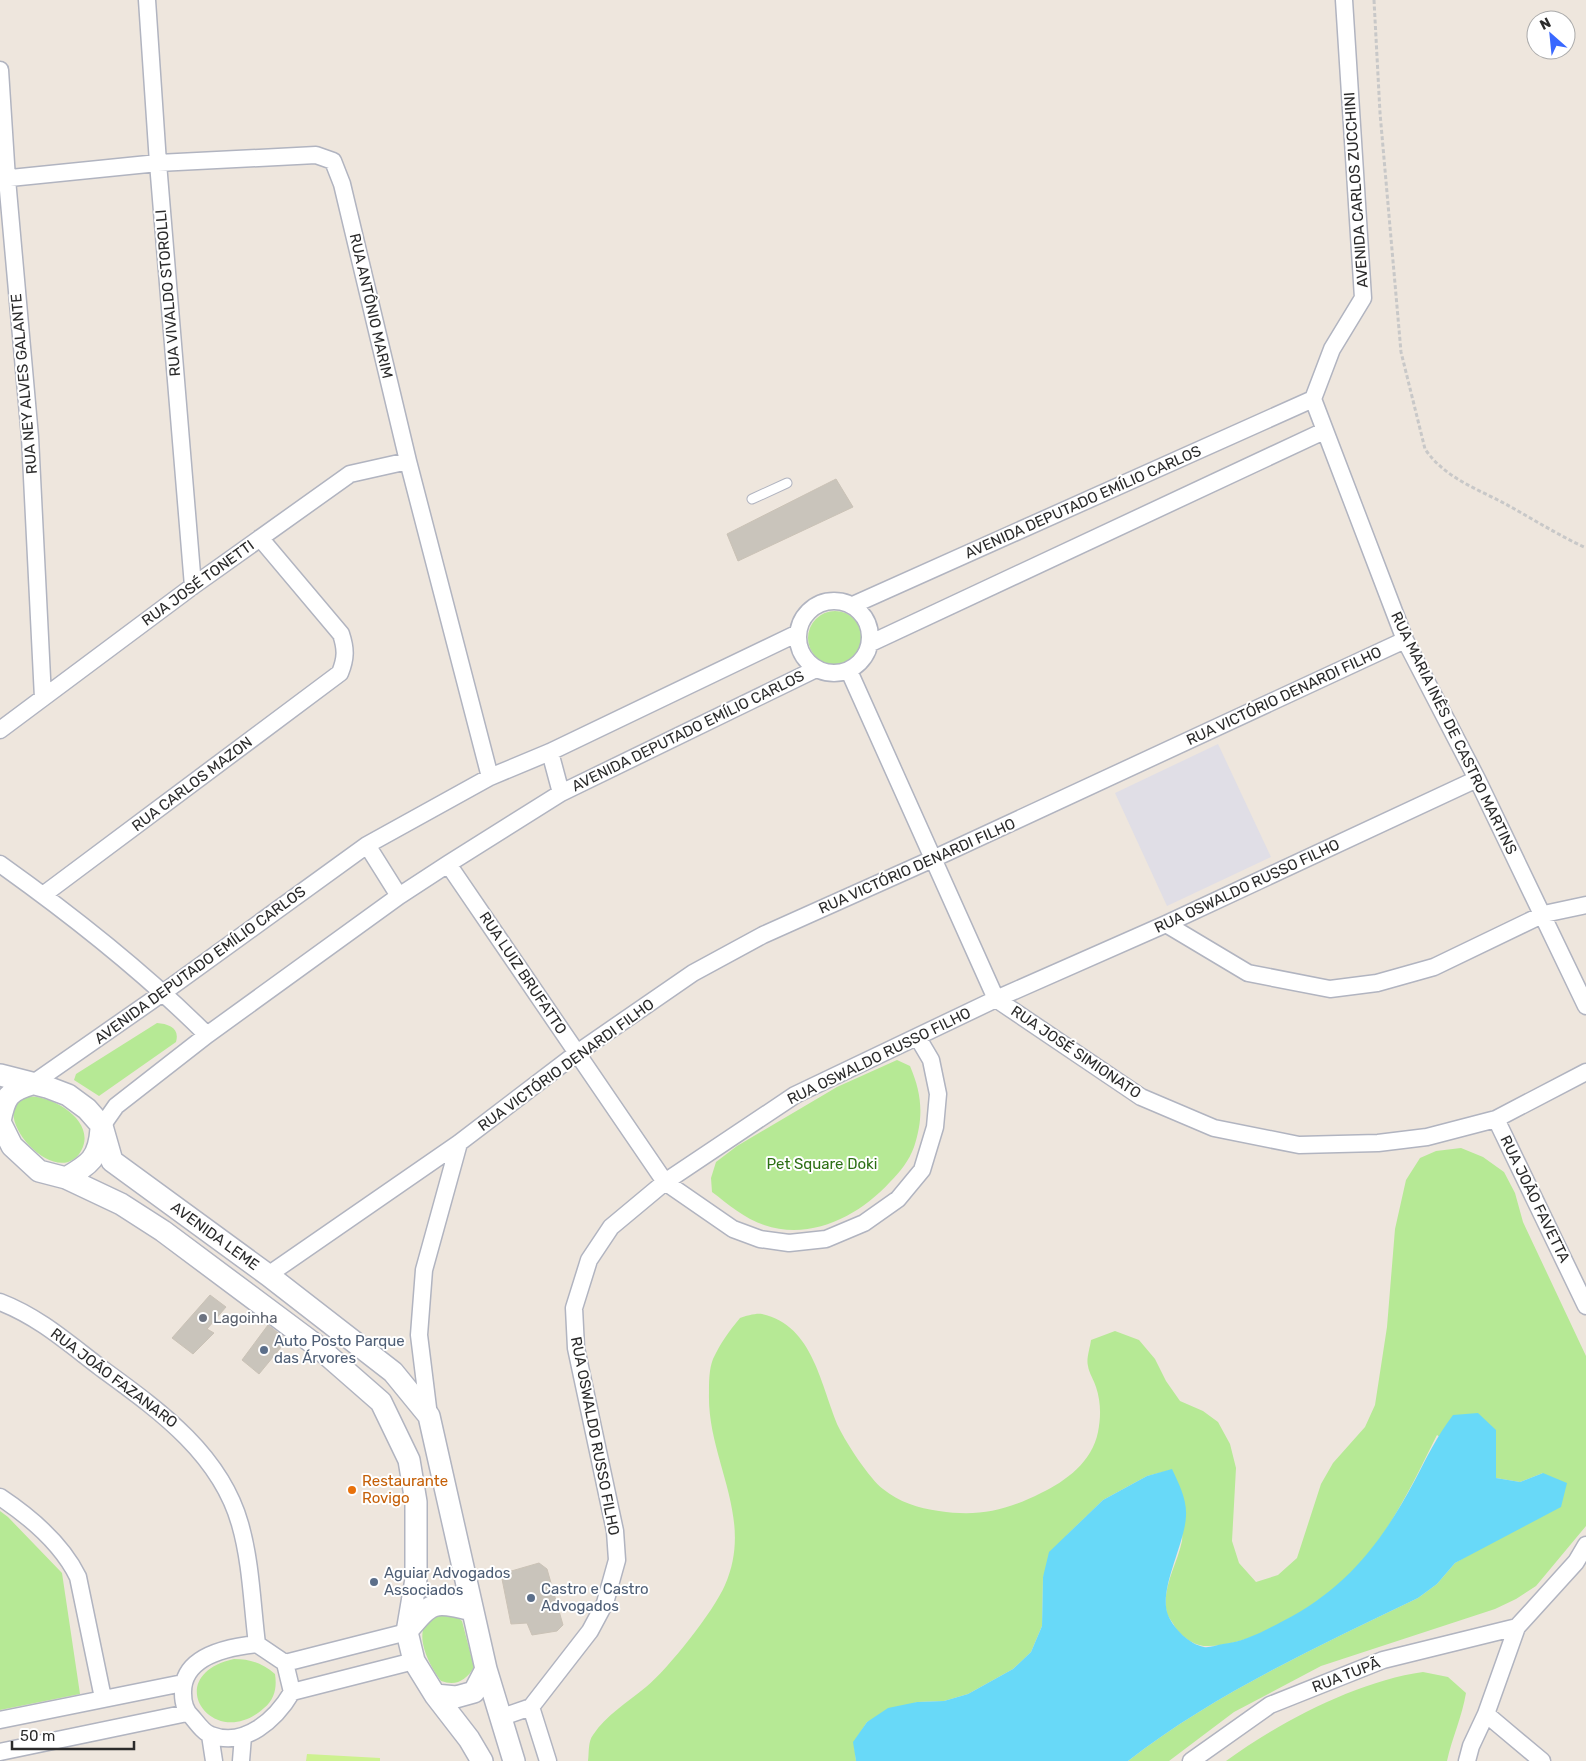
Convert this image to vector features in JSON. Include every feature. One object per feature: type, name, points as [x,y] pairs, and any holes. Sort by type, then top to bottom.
[{"type":"street","name":"RUA VIVALDO STOROLLI","points":[[147,0],[158,163],[193,586]]},
{"type":"street","name":"AVENIDA CARLOS ZUCCHINI","points":[[1313,399],[1332,349],[1363,298],[1344,0]]},
{"type":"street","name":"RUA NEY ALVES GALANTE","points":[[0,70],[4,179],[30,437],[43,698]]},
{"type":"street","name":"RUA ANTÔNIO MARIM","points":[[4,179],[158,163],[316,155],[333,161],[342,184],[408,461],[490,777]]},
{"type":"street","name":"RUA MARIA INÊS DE CASTRO MARTINS","points":[[1313,399],[1405,640],[1544,914],[1586,1006]]},
{"type":"street","name":"AVENIDA DEPUTADO EMÍLIO CARLOS","points":[[853,605],[1313,399]]},
{"type":"street","points":[[870,643],[1324,431]]},
{"type":"street","name":"RUA JOSÉ TONETTI","points":[[0,730],[193,586],[350,474],[408,461]]},
{"type":"street","name":"RUA CARLOS MAZON","points":[[43,895],[340,673],[346,649],[341,634],[260,538]]},
{"type":"street","points":[[837,600],[853,605],[868,621],[871,632],[870,643],[863,659],[849,670],[832,673],[816,669],[802,654],[798,633],[804,617],[818,604],[837,600]]},
{"type":"street","name":"AVENIDA DEPUTADO EMÍLIO CARLOS","points":[[32,1084],[164,992],[367,845],[490,777],[550,752],[798,633]]},
{"type":"street","name":"RUA VICTÓRIO DENARDI FILHO","points":[[268,1275],[459,1143],[577,1052],[693,973],[763,934],[935,858],[1405,640]]},
{"type":"street","name":"AVENIDA DEPUTADO EMÍLIO CARLOS","points":[[102,1126],[116,1106],[207,1035],[399,896],[448,864],[561,794],[816,669]]},
{"type":"street","name":"RUA JOSÉ SIMIONATO","points":[[849,670],[935,858],[996,999],[1141,1097],[1214,1128],[1299,1145],[1378,1143],[1428,1137],[1496,1119],[1586,1072]]},
{"type":"street","name":"AVENIDA DEPUTADO EMÍLIO CARLOS","points":[[550,752],[561,794]]},
{"type":"street","name":"RUA OSWALDO RUSSO FILHO","points":[[531,1707],[590,1631],[605,1603],[617,1560],[615,1531],[576,1348],[574,1308],[589,1260],[611,1226],[665,1182],[795,1095],[918,1038],[996,999],[1166,924],[1477,779]]},
{"type":"street","points":[[367,845],[399,896]]},
{"type":"street","points":[[0,864],[43,895],[164,992],[207,1035]]},
{"type":"street","name":"RUA LUIZ BRUFATTO","points":[[448,864],[665,1182]]},
{"type":"street","points":[[1166,924],[1248,973],[1330,989],[1377,983],[1434,967],[1544,914],[1586,905]]},
{"type":"street","points":[[665,1182],[733,1230],[760,1239],[789,1243],[826,1239],[864,1223],[898,1199],[922,1170],[935,1127],[938,1094],[931,1060],[918,1038]]},
{"type":"street","name":"AVENIDA LEME","points":[[0,1075],[68,1096],[87,1109],[102,1126],[112,1161],[268,1275],[393,1372],[429,1416]]},
{"type":"street","points":[[0,1122],[4,1101],[15,1089],[32,1084]]},
{"type":"street","name":"RUA JOÃO FAVETTA","points":[[1496,1119],[1586,1306]]},
{"type":"street","name":"AVENIDA LEME","points":[[0,1122],[12,1146],[39,1170],[66,1178],[121,1204],[163,1231],[317,1346],[381,1402],[410,1460],[416,1502],[416,1578],[407,1632]]},
{"type":"street","points":[[66,1178],[87,1165],[98,1152],[102,1126]]},
{"type":"street","points":[[459,1143],[424,1270],[419,1335],[429,1416],[472,1610],[486,1669],[514,1761]]},
{"type":"street","name":"RUA JOÃO FAZANARO","points":[[0,1302],[26,1312],[154,1407],[185,1433],[210,1464],[227,1493],[239,1522],[246,1549],[257,1644]]},
{"type":"street","points":[[0,1497],[21,1511],[69,1559],[78,1577],[104,1698]]},
{"type":"street","points":[[1468,1761],[1471,1746],[1486,1714],[1516,1627],[1581,1566],[1586,1545]]},
{"type":"street","points":[[285,1663],[407,1632],[426,1608],[445,1604],[472,1610]]},
{"type":"street","name":"RUA TUPÃ","points":[[1191,1761],[1270,1705],[1383,1660],[1516,1627]]},
{"type":"street","points":[[407,1632],[414,1661],[435,1695],[470,1739],[482,1761]]},
{"type":"street","points":[[292,1692],[285,1663],[257,1644],[229,1647],[208,1656],[192,1668],[182,1683],[183,1700],[187,1713],[210,1735],[224,1738],[243,1736],[263,1726],[275,1716],[292,1692],[414,1661]]},
{"type":"street","points":[[435,1695],[456,1697],[474,1692],[486,1669]]},
{"type":"street","points":[[0,1720],[182,1683]]},
{"type":"street","points":[[502,1717],[531,1707],[548,1761]]},
{"type":"street","points":[[0,1752],[187,1713]]},
{"type":"street","points":[[1486,1714],[1541,1761]]},
{"type":"street","points":[[210,1735],[214,1761]]},
{"type":"street","points":[[241,1761],[243,1736]]},
{"type":"lane","points":[[752,499],[787,483]]},
{"type":"path","points":[[1374,0],[1380,113],[1401,352],[1425,449],[1434,462],[1453,476],[1586,548]]},
{"type":"shaded area","points":[[1218,744],[1271,857],[1167,906],[1115,793]]},
{"type":"green space","points":[[830,611],[840,611],[850,615],[858,623],[862,638],[858,653],[850,661],[840,665],[830,665],[820,661],[812,653],[808,643],[808,633],[812,623],[820,615]]},
{"type":"green space","points":[[157,1023],[166,1024],[175,1030],[176,1042],[99,1096],[74,1080],[76,1074]]},
{"type":"green space","name":"Pet Square Doki","points":[[897,1060],[910,1066],[917,1086],[920,1116],[917,1136],[912,1152],[901,1170],[878,1194],[864,1205],[849,1215],[816,1227],[799,1230],[782,1229],[764,1225],[750,1219],[712,1192],[711,1178],[716,1162],[737,1146],[837,1087]]},
{"type":"green space","points":[[25,1097],[35,1097],[58,1104],[69,1111],[77,1120],[83,1129],[84,1140],[81,1151],[72,1161],[60,1163],[47,1159],[35,1151],[24,1139],[16,1127],[13,1114],[16,1103]]},
{"type":"green space","points":[[1461,1148],[1483,1157],[1504,1172],[1515,1193],[1523,1222],[1586,1356],[1586,1526],[1536,1586],[1516,1599],[1495,1609],[1321,1666],[1234,1712],[1169,1761],[1128,1761],[1161,1736],[1232,1692],[1268,1672],[1418,1598],[1437,1584],[1455,1563],[1477,1550],[1543,1473],[1520,1482],[1496,1478],[1437,1435],[1394,1517],[1374,1547],[1348,1576],[1312,1605],[1269,1630],[1226,1644],[1201,1646],[1184,1637],[1167,1614],[1166,1595],[1182,1541],[1180,1517],[1171,1470],[1147,1476],[1103,1500],[1067,1535],[1043,1577],[1042,1626],[1031,1652],[1013,1669],[968,1694],[944,1701],[917,1702],[867,1722],[854,1742],[856,1761],[588,1761],[590,1740],[598,1728],[655,1679],[666,1667],[701,1624],[725,1585],[733,1560],[735,1536],[733,1512],[710,1418],[709,1380],[716,1353],[740,1318],[762,1314],[780,1320],[804,1344],[813,1360],[839,1428],[865,1469],[877,1484],[896,1498],[909,1504],[953,1513],[979,1513],[1016,1504],[1060,1483],[1077,1469],[1095,1443],[1100,1421],[1099,1398],[1088,1363],[1091,1340],[1115,1331],[1139,1340],[1155,1359],[1166,1381],[1180,1401],[1203,1411],[1218,1422],[1230,1444],[1236,1468],[1232,1541],[1239,1563],[1256,1582],[1278,1575],[1297,1558],[1321,1484],[1333,1463],[1365,1427],[1375,1405],[1387,1327],[1395,1229],[1406,1180],[1420,1158],[1436,1151]]},
{"type":"green space","points":[[0,1511],[62,1573],[80,1694],[0,1710]]},
{"type":"green space","points":[[443,1613],[456,1616],[462,1621],[474,1667],[464,1679],[451,1683],[441,1681],[433,1669],[423,1645],[422,1637],[423,1630],[429,1619]]},
{"type":"green space","points":[[234,1659],[256,1662],[265,1667],[275,1674],[276,1684],[271,1701],[264,1708],[245,1720],[228,1722],[212,1717],[202,1707],[197,1694],[200,1680],[211,1668]]},
{"type":"green space","points":[[1423,1672],[1448,1677],[1466,1693],[1447,1761],[1226,1761],[1270,1732],[1320,1705],[1372,1684]]},
{"type":"green space","points":[[307,1754],[380,1758],[380,1761],[306,1761]]},
{"type":"water","points":[[1478,1413],[1496,1430],[1496,1478],[1520,1482],[1543,1473],[1567,1483],[1561,1507],[1455,1563],[1437,1584],[1418,1598],[1268,1672],[1232,1692],[1161,1736],[1128,1761],[856,1761],[853,1742],[867,1722],[888,1708],[917,1702],[944,1701],[968,1694],[1013,1669],[1031,1652],[1042,1626],[1043,1577],[1049,1552],[1103,1500],[1147,1476],[1172,1469],[1184,1498],[1186,1516],[1185,1527],[1166,1593],[1168,1615],[1174,1625],[1193,1643],[1208,1647],[1231,1643],[1261,1632],[1283,1621],[1326,1594],[1344,1579],[1360,1562],[1389,1524],[1437,1439],[1453,1415]]},
{"type":"building","points":[[836,479],[853,507],[738,561],[727,534]]},
{"type":"building","name":"Lagoinha","points":[[210,1295],[226,1307],[207,1329],[214,1333],[193,1354],[172,1338]]},
{"type":"building","name":"Auto Posto Parque das Árvores","points":[[268,1325],[287,1340],[259,1374],[242,1360]]},
{"type":"building","name":"Castro e Castro Advogados","points":[[539,1563],[547,1569],[563,1625],[557,1631],[532,1635],[527,1623],[511,1624],[501,1574]]},
{"type":"place","name":"Lagoinha","points":[[203,1318]]},
{"type":"place","name":"Auto Posto Parque das Árvores","points":[[264,1350]]},
{"type":"place","name":"Restaurante Rovigo","points":[[352,1490]]},
{"type":"place","name":"Aguiar Advogados Associados","points":[[374,1582]]},
{"type":"place","name":"Castro e Castro Advogados","points":[[531,1598]]}]
